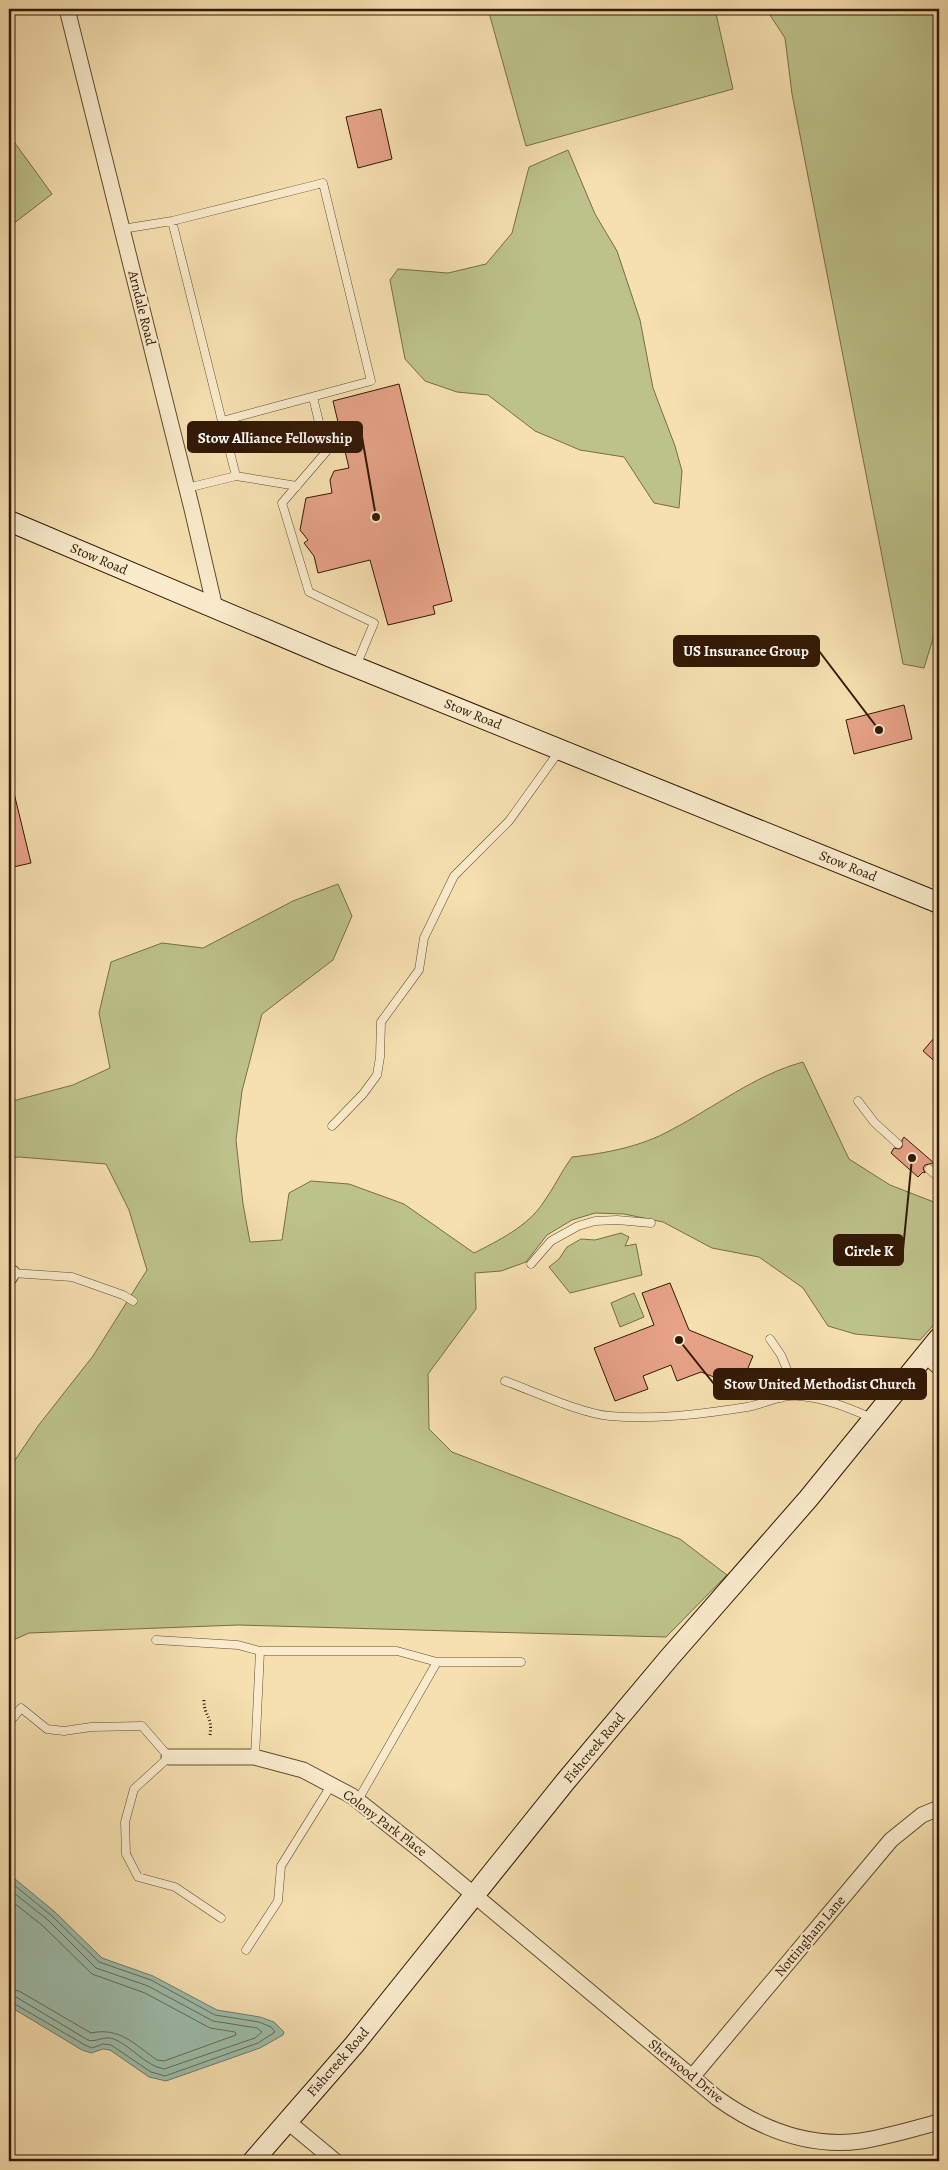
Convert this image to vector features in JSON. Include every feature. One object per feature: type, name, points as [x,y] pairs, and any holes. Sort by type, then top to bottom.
[{"type":"main road","name":"Stow Road","points":[[9,521],[356,667],[939,903]]},
{"type":"main road","name":"Fishcreek Road","points":[[253,2161],[354,2045],[565,1782],[808,1499],[874,1418],[932,1361],[939,1338]]},
{"type":"street","name":"Arndale Road","points":[[67,9],[187,488],[215,608]]},
{"type":"street","name":"Colony Park Place","points":[[169,1757],[255,1758],[303,1770],[332,1784],[358,1800],[424,1852],[474,1895]]},
{"type":"street","name":"Nottingham Lane","points":[[692,2077],[891,1840],[922,1815],[939,1808]]},
{"type":"street","name":"Sherwood Drive","points":[[474,1895],[692,2077],[734,2110],[764,2126],[791,2136],[818,2140],[860,2141],[939,2122]]},
{"type":"street","points":[[287,2121],[335,2161]]},
{"type":"lane","points":[[122,229],[172,221],[323,183],[370,381],[222,421]]},
{"type":"lane","points":[[172,221],[236,476]]},
{"type":"lane","points":[[313,396],[326,452],[282,503],[309,592],[374,623],[356,667]]},
{"type":"lane","points":[[187,488],[236,476],[297,486]]},
{"type":"lane","points":[[332,1126],[363,1094],[377,1075],[380,1057],[381,1022],[419,970],[424,938],[454,876],[509,821],[560,750]]},
{"type":"lane","points":[[858,1101],[874,1122],[898,1144]]},
{"type":"lane","points":[[929,1169],[939,1178]]},
{"type":"lane","points":[[531,1264],[551,1241],[578,1226],[595,1221],[617,1220],[652,1224]]},
{"type":"lane","points":[[10,1275],[72,1277],[124,1295],[133,1301]]},
{"type":"lane","points":[[770,1339],[798,1396]]},
{"type":"lane","points":[[781,1398],[791,1379]]},
{"type":"lane","points":[[505,1381],[582,1410],[608,1416],[640,1418],[697,1413],[748,1406],[798,1396],[839,1404],[874,1418]]},
{"type":"lane","points":[[156,1640],[238,1646],[260,1652],[397,1651],[437,1662],[521,1662]]},
{"type":"lane","points":[[255,1758],[260,1652]]},
{"type":"lane","points":[[358,1800],[437,1662]]},
{"type":"lane","points":[[9,1723],[21,1708],[47,1729],[64,1731],[91,1727],[142,1726],[169,1757],[134,1789],[125,1822],[126,1854],[138,1877],[175,1887],[221,1918]]},
{"type":"lane","points":[[246,1950],[278,1901],[281,1866],[332,1784]]},
{"type":"path","points":[[204,1700],[204,1709],[212,1723],[210,1735]]},
{"type":"green space","points":[[488,9],[715,9],[733,89],[526,146]]},
{"type":"green space","points":[[766,9],[939,9],[939,619],[924,668],[903,664],[792,94],[785,38]]},
{"type":"green space","points":[[9,135],[52,194],[9,227]]},
{"type":"green space","points":[[568,150],[595,214],[617,251],[640,320],[653,388],[675,446],[682,471],[679,508],[654,503],[624,457],[580,450],[535,431],[488,395],[457,392],[425,381],[405,359],[390,280],[398,269],[448,273],[486,264],[512,233],[529,167]]},
{"type":"green space","points":[[338,884],[352,916],[333,960],[262,1014],[242,1091],[236,1140],[243,1204],[250,1242],[282,1240],[289,1193],[311,1181],[349,1184],[404,1204],[474,1253],[502,1238],[529,1219],[547,1197],[572,1157],[611,1151],[647,1141],[687,1121],[752,1083],[803,1062],[849,1159],[890,1185],[939,1204],[939,1319],[920,1340],[855,1334],[828,1326],[803,1288],[759,1257],[712,1248],[663,1222],[624,1214],[595,1213],[572,1220],[547,1235],[526,1262],[501,1271],[475,1273],[476,1309],[428,1374],[429,1429],[452,1452],[680,1539],[727,1575],[666,1637],[238,1625],[29,1633],[9,1642],[9,1469],[38,1426],[93,1356],[147,1270],[129,1210],[106,1164],[19,1157],[9,1158],[9,1102],[73,1085],[110,1068],[99,1013],[111,962],[162,943],[203,948],[293,901]]},
{"type":"green space","points":[[621,1233],[629,1237],[625,1246],[636,1244],[642,1275],[570,1293],[549,1267],[559,1259],[567,1247],[581,1239],[595,1240]]},
{"type":"green space","points":[[634,1293],[644,1317],[620,1327],[611,1303]]},
{"type":"water","points":[[9,1874],[55,1912],[102,1958],[153,1976],[217,2010],[260,2017],[274,2022],[284,2032],[283,2035],[260,2048],[166,2081],[149,2077],[110,2050],[103,2049],[91,2053],[82,2050],[9,2006]]},
{"type":"building","points":[[381,109],[392,159],[358,168],[346,117]]},
{"type":"building","points":[[399,384],[452,601],[433,606],[435,614],[388,625],[370,560],[318,573],[314,556],[304,543],[308,540],[300,530],[306,498],[332,493],[330,480],[334,471],[349,468],[333,401]]},
{"type":"building","points":[[904,705],[912,739],[854,754],[846,720]]},
{"type":"building","points":[[9,793],[14,793],[31,863],[9,868]]},
{"type":"building","points":[[939,1032],[939,1065],[923,1051]]},
{"type":"building","points":[[904,1137],[934,1163],[925,1165],[923,1168],[925,1173],[923,1172],[918,1177],[891,1153],[894,1148],[899,1149],[902,1147]]},
{"type":"building","points":[[670,1283],[689,1330],[753,1356],[740,1387],[701,1372],[677,1381],[671,1365],[643,1376],[648,1389],[615,1401],[594,1348],[654,1325],[642,1293]]},
{"type":"place","name":"Stow Alliance Fellowship","points":[[376,517]]},
{"type":"place","name":"US Insurance Group","points":[[879,730]]},
{"type":"place","name":"Circle K","points":[[912,1158]]},
{"type":"place","name":"Stow United Methodist Church","points":[[679,1340]]}]
